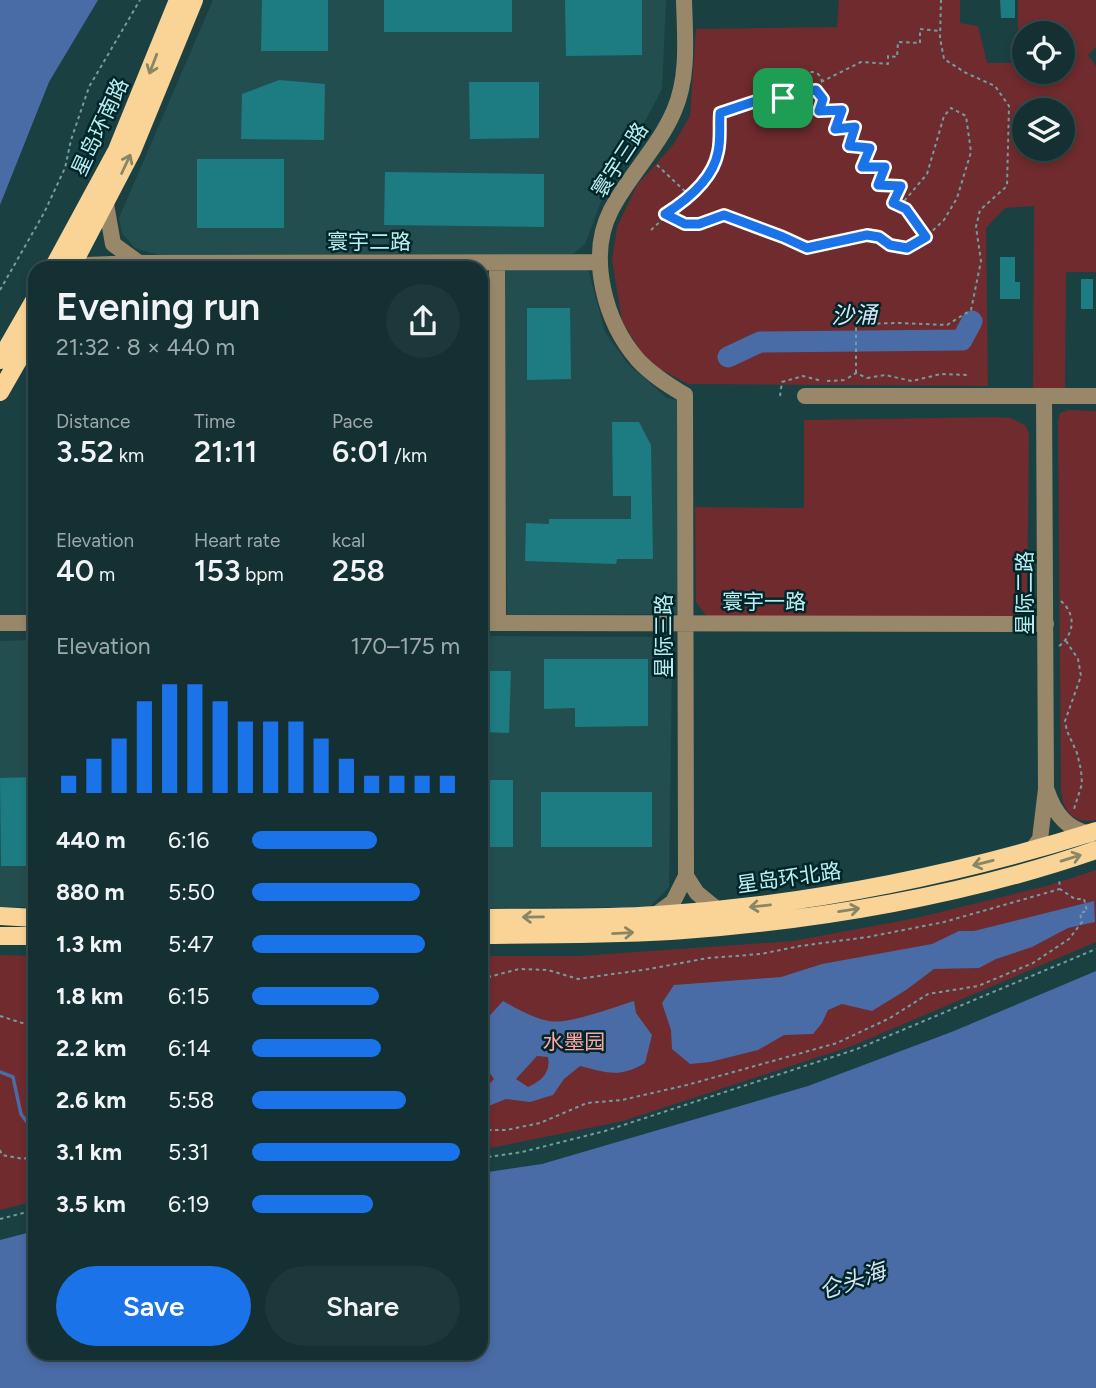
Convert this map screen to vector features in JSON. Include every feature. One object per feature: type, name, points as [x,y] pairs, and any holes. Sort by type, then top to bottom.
[{"type":"main road","name":"星岛环南路","points":[[56,261],[103,180],[122,140],[178,0]]},
{"type":"main road","name":"星岛环南路","points":[[75,261],[132,151],[194,0]]},
{"type":"main road","points":[[0,360],[28,311]]},
{"type":"main road","points":[[0,392],[28,343]]},
{"type":"main road","name":"星岛环北路","points":[[488,918],[654,916],[778,904],[942,874],[1092,832]]},
{"type":"main road","name":"星岛环北路","points":[[488,935],[629,932],[762,923],[888,904],[993,880],[1096,850]]},
{"type":"main road","points":[[0,916],[28,918]]},
{"type":"main road","points":[[0,936],[28,936]]},
{"type":"street","name":"寰宇三路","points":[[684,0],[684,71],[675,109],[649,156],[622,191],[609,214],[601,239],[599,262],[602,282],[624,341],[654,375],[685,395]]},
{"type":"street","points":[[106,204],[113,244],[136,261]]},
{"type":"street","name":"寰宇二路","points":[[488,263],[599,262]]},
{"type":"street","points":[[497,263],[498,623]]},
{"type":"street","name":"星际三路","points":[[685,395],[686,876]]},
{"type":"street","points":[[805,396],[1096,396]]},
{"type":"street","name":"星际二路","points":[[1031,850],[1038,844],[1042,831],[1046,789],[1044,396]]},
{"type":"street","points":[[0,623],[28,623]]},
{"type":"street","name":"寰宇一路","points":[[488,623],[1046,624]]},
{"type":"street","name":"星际二路","points":[[1046,789],[1060,818],[1078,831],[1092,832]]},
{"type":"street","points":[[686,876],[697,893],[719,911]]},
{"type":"street","points":[[654,916],[673,902],[686,876]]},
{"type":"path","points":[[0,290],[44,213],[65,169],[71,140],[89,87],[140,0]]},
{"type":"path","points":[[856,373],[856,324],[947,325],[971,310],[981,261],[976,227],[980,210],[1007,186],[1009,106],[995,86],[944,59],[940,31],[941,0]]},
{"type":"path","points":[[651,230],[665,214],[690,196],[706,179],[718,153],[720,113],[780,93],[783,98],[805,89],[816,90],[821,82],[861,62],[888,64],[888,56],[897,57],[898,42],[920,43],[920,29],[940,31]]},
{"type":"path","points":[[805,89],[802,79],[809,72],[818,74],[821,82]]},
{"type":"path","points":[[816,90],[823,99],[819,111],[842,110],[835,129],[855,127],[849,146],[870,148],[862,167],[885,167],[878,185],[901,186],[893,203],[906,209],[926,237]]},
{"type":"path","points":[[665,214],[685,224],[699,224],[724,215],[807,248],[867,235],[879,237],[890,245],[907,248],[926,237],[944,220],[957,198],[971,152],[966,116],[951,108],[944,116],[927,174],[900,206]]},
{"type":"path","points":[[649,156],[690,196]]},
{"type":"path","points":[[867,378],[885,375],[912,380],[942,374],[970,374]]},
{"type":"path","points":[[1054,649],[1066,640],[1072,628],[1072,618],[1066,605],[1058,599]]},
{"type":"path","points":[[1066,640],[1078,659],[1082,676],[1065,721],[1081,770],[1082,784],[1074,814]]},
{"type":"path","points":[[488,1130],[506,1130],[540,1123],[587,1103],[622,1100],[687,1085],[837,1043],[890,1018],[928,995],[978,986],[1033,963],[1069,939],[1082,922],[1080,913],[1087,911],[1084,899],[1075,899],[1060,889],[1058,879],[1066,873]]},
{"type":"path","points":[[488,977],[519,969],[548,970],[578,979],[708,958],[761,954],[944,922],[1060,889]]},
{"type":"path","points":[[488,1157],[522,1152],[605,1131],[857,1049],[1096,949]]},
{"type":"path","points":[[0,1016],[28,1025]]},
{"type":"path","points":[[0,1150],[2,1155],[24,1159],[28,1157]]},
{"type":"path","points":[[0,1219],[28,1212]]},
{"type":"shaded area","points":[[213,0],[666,0],[662,89],[630,149],[611,175],[585,244],[573,254],[159,255],[135,248],[122,233],[119,218]]},
{"type":"shaded area","points":[[503,269],[588,269],[605,332],[628,364],[667,398],[680,401],[679,614],[507,615]]},
{"type":"shaded area","points":[[488,283],[491,283],[493,615],[488,615]]},
{"type":"shaded area","points":[[488,636],[659,637],[669,641],[672,654],[669,887],[650,907],[488,908]]},
{"type":"shaded area","points":[[28,640],[28,907],[0,907],[0,641]]},
{"type":"green space","points":[[839,0],[960,0],[960,23],[978,26],[987,63],[1012,63],[1012,84],[1075,84],[1075,21],[1018,21],[1018,0],[1096,0],[1096,47],[1088,55],[1096,66],[1096,272],[1066,272],[1065,391],[1033,390],[1034,206],[1005,208],[986,228],[988,386],[688,384],[647,362],[622,321],[612,260],[617,227],[637,185],[673,145],[690,116],[696,29],[837,27]]},
{"type":"green space","points":[[1068,410],[1096,411],[1096,820],[1089,821],[1071,815],[1064,804],[1061,790],[1058,421],[1060,413]]},
{"type":"green space","points":[[1011,418],[1026,426],[1029,434],[1027,611],[1021,617],[708,618],[696,602],[695,507],[804,508],[804,420]]},
{"type":"green space","name":"水墨园","points":[[1096,870],[1096,942],[852,1046],[623,1121],[488,1149],[488,956],[580,956],[793,941],[916,918],[1050,885]]},
{"type":"green space","points":[[0,955],[28,956],[28,1203],[0,1210]]},
{"type":"water","points":[[0,0],[98,0],[49,82],[0,205]]},
{"type":"water","points":[[1094,901],[1095,922],[1068,928],[1032,947],[996,959],[979,968],[934,969],[872,1011],[842,1004],[828,1010],[813,1034],[784,1035],[758,1050],[710,1062],[690,1064],[672,1049],[671,1030],[662,1003],[674,985],[781,977],[822,964],[932,944],[959,931],[974,931]]},
{"type":"water","name":"仑头海","points":[[1096,971],[1096,1388],[0,1388],[0,1240],[28,1233],[28,1360],[488,1360],[488,1172],[542,1164],[808,1086],[954,1031]]},
{"type":"water","points":[[503,1001],[537,1018],[557,1022],[591,1015],[634,1001],[636,1013],[652,1035],[645,1063],[636,1068],[613,1073],[580,1066],[564,1079],[553,1095],[530,1102],[506,1099],[488,1106],[488,1085],[494,1079],[489,1072],[488,1017]],"holes":[[[537,1056],[548,1057],[549,1063],[544,1076],[528,1087],[516,1079]]]},
{"type":"building","points":[[262,0],[328,0],[328,51],[261,51]]},
{"type":"building","points":[[384,0],[512,0],[512,32],[384,32]]},
{"type":"building","points":[[565,0],[642,0],[642,55],[566,56]]},
{"type":"building","points":[[1000,0],[1015,0],[1015,18],[1001,18]]},
{"type":"building","points":[[279,80],[325,84],[324,140],[241,139],[242,94]]},
{"type":"building","points":[[469,82],[539,82],[539,138],[470,139]]},
{"type":"building","points":[[197,159],[284,159],[284,228],[197,228]]},
{"type":"building","points":[[385,172],[544,174],[544,227],[384,225]]},
{"type":"building","points":[[1000,257],[1015,257],[1015,282],[1020,282],[1020,299],[1000,299]]},
{"type":"building","points":[[1081,279],[1093,279],[1093,309],[1081,309]]},
{"type":"building","points":[[527,308],[570,308],[571,379],[527,380]]},
{"type":"building","points":[[612,422],[639,422],[651,445],[653,559],[617,559],[616,564],[525,561],[526,523],[549,524],[549,519],[631,519],[631,496],[613,496]]},
{"type":"building","points":[[544,659],[648,659],[648,726],[575,727],[575,708],[544,709]]},
{"type":"building","points":[[488,671],[511,671],[509,733],[488,732]]},
{"type":"building","points":[[28,777],[28,866],[1,866],[0,778]]},
{"type":"building","points":[[488,780],[513,780],[513,847],[488,847]]},
{"type":"building","points":[[541,792],[652,792],[652,847],[541,847]]},
{"type":"waterway","name":"沙涌","points":[[728,357],[760,342],[962,340],[972,321]]},
{"type":"waterway","points":[[0,1072],[13,1077],[21,1114],[28,1124]]},
{"type":"route","points":[[805,89],[816,90],[823,99],[819,111],[842,110],[835,129],[855,127],[849,146],[870,148],[862,167],[885,167],[878,185],[901,186],[893,203],[906,209],[926,237],[907,248],[890,245],[879,237],[867,235],[807,248],[724,215],[699,224],[685,224],[665,214],[681,204],[706,179],[718,153],[720,113],[780,93],[783,98],[805,89]]}]
